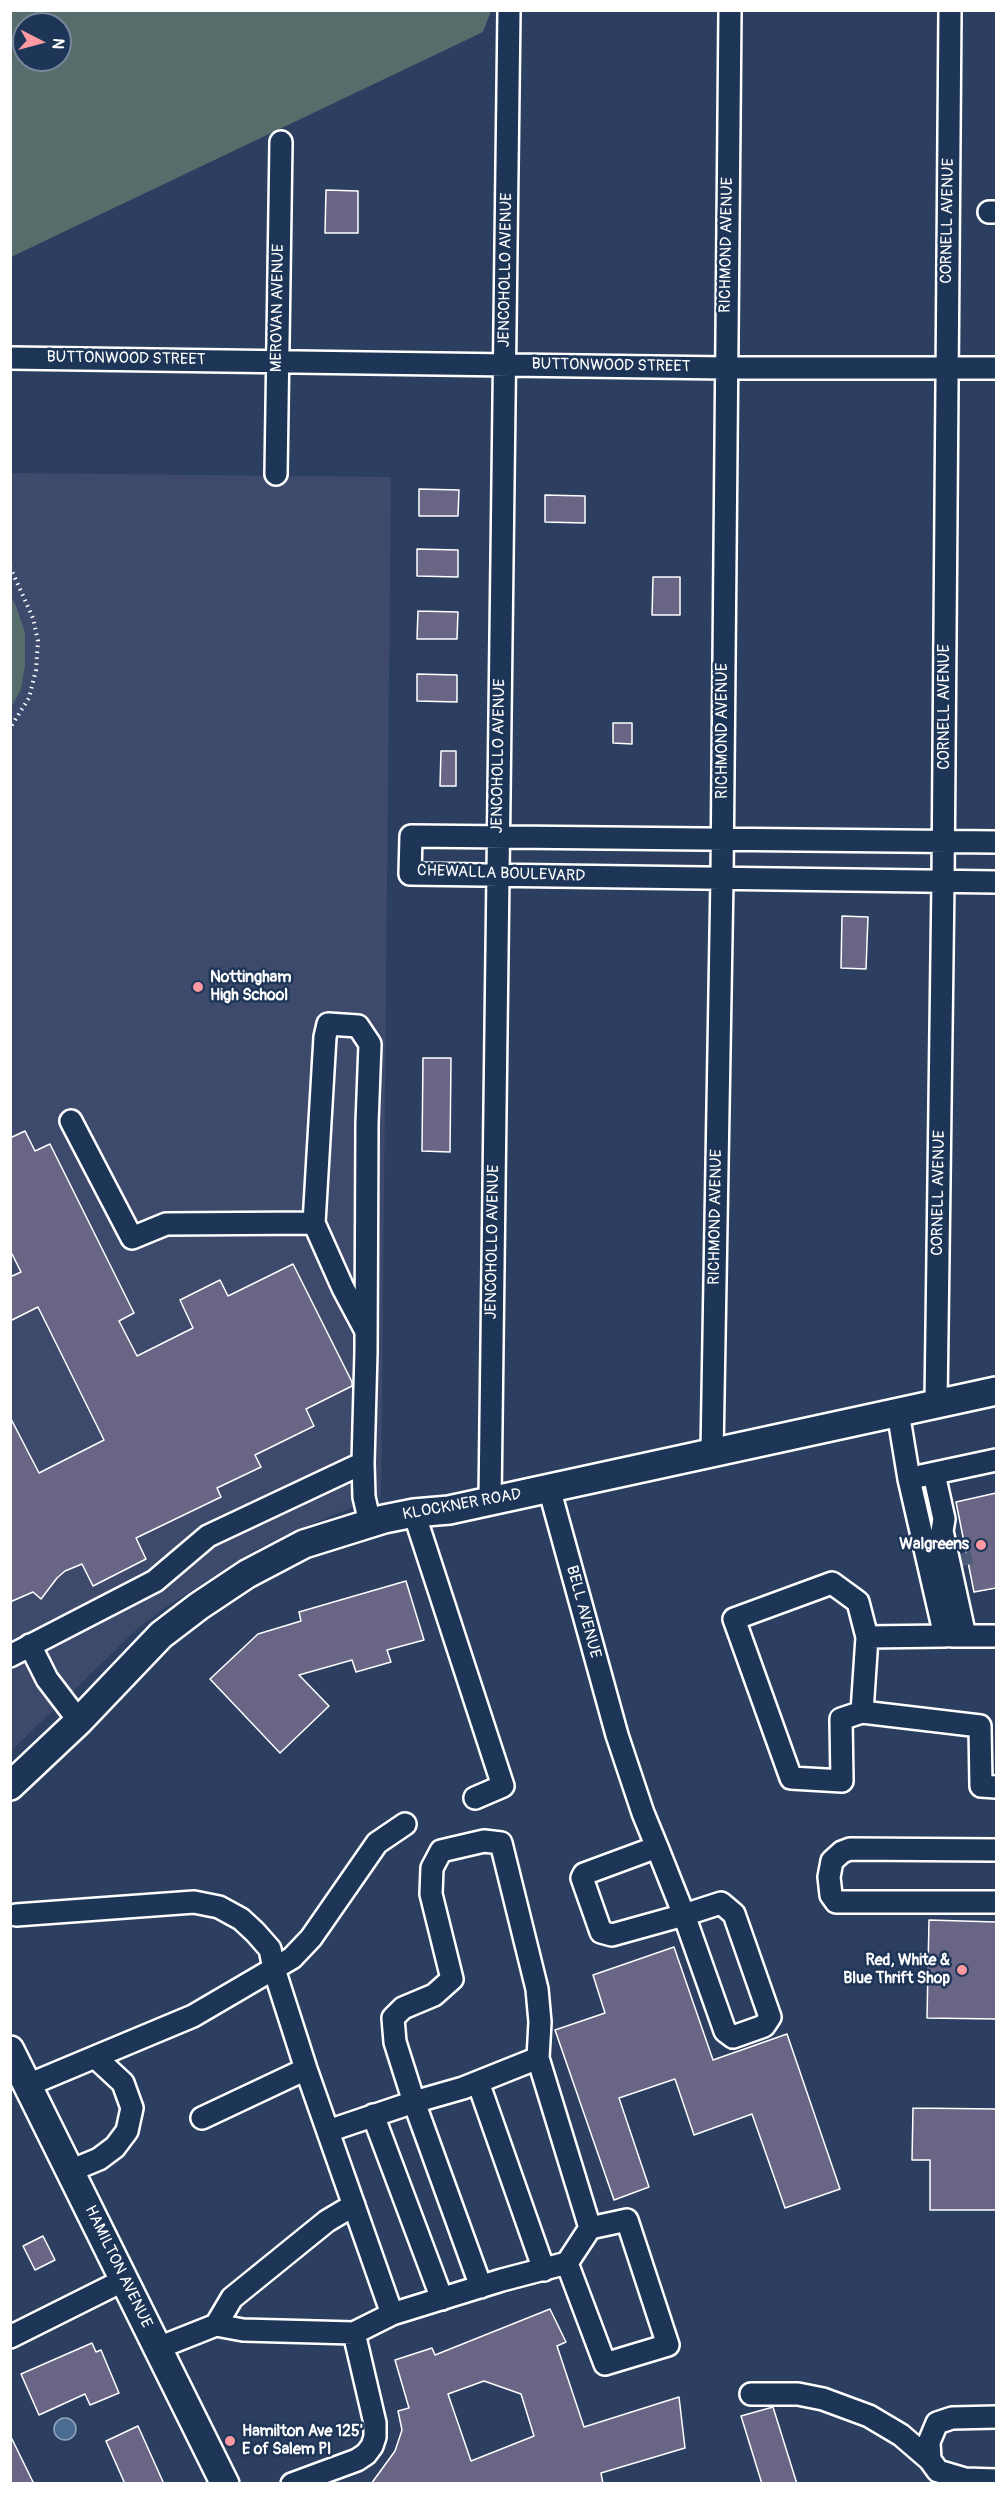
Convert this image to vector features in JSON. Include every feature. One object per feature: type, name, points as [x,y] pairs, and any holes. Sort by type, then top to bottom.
[{"type":"main road","name":"KLOCKNER ROAD","points":[[10,1786],[161,1635],[199,1606],[274,1559],[304,1544],[370,1523],[414,1513],[449,1510],[996,1391]]},
{"type":"main road","name":"HAMILTON AVENUE","points":[[10,2050],[225,2484]]},
{"type":"street","name":"JENCOHOLLO AVENUE","points":[[490,1501],[509,10]]},
{"type":"street","name":"RICHMOND AVENUE","points":[[712,1452],[723,839],[725,368],[730,10]]},
{"type":"street","name":"CORNELL AVENUE","points":[[936,1403],[944,842],[951,10]]},
{"type":"street","name":"MEROVAN AVENUE","points":[[276,474],[281,142]]},
{"type":"street","name":"BUTTONWOOD STREET","points":[[10,358],[725,368],[996,368]]},
{"type":"street","name":"CHEWALLA BOULEVARD","points":[[996,842],[411,836],[410,874],[996,882]]},
{"type":"street","points":[[366,1331],[343,1288],[314,1223],[325,1037],[328,1024],[358,1026],[370,1044],[367,1123],[366,1331],[363,1463],[364,1497],[370,1523]]},
{"type":"street","points":[[71,1121],[132,1238],[166,1224],[314,1223]]},
{"type":"street","points":[[898,1412],[909,1479],[971,1636]]},
{"type":"street","points":[[909,1479],[996,1461]]},
{"type":"street","points":[[10,1656],[154,1581],[208,1536],[363,1463]]},
{"type":"street","points":[[934,1474],[944,1519],[942,1531],[971,1636]]},
{"type":"street","name":"BELL AVENUE","points":[[549,1488],[617,1735],[684,1915]]},
{"type":"street","points":[[414,1513],[503,1786],[474,1798]]},
{"type":"street","points":[[944,1519],[954,1526],[971,1636]]},
{"type":"street","points":[[862,1712],[867,1637],[858,1602],[832,1583],[734,1619],[791,1778],[842,1781],[841,1719],[862,1712],[980,1726],[981,1786],[996,1787]]},
{"type":"street","points":[[867,1637],[971,1636]]},
{"type":"street","points":[[30,1645],[47,1679],[78,1720]]},
{"type":"street","points":[[28,2085],[193,2016],[292,1958],[310,1938],[377,1843],[405,1824]]},
{"type":"street","points":[[481,2287],[414,2102],[395,2042],[393,2018],[403,2008],[434,1995],[452,1979],[431,1894],[432,1868],[441,1851],[484,1841],[501,1843],[537,1989],[540,2022],[538,2058],[590,2228]]},
{"type":"street","points":[[657,1847],[584,1874],[582,1878],[601,1932],[612,1935],[721,1903],[734,1914],[770,2017],[764,2026],[733,2037],[725,2031],[684,1915]]},
{"type":"street","points":[[996,1850],[850,1849],[842,1852],[832,1862],[830,1878],[831,1895],[836,1902],[996,1902]]},
{"type":"street","points":[[16,1915],[194,1902],[219,1907],[242,1919],[270,1949],[274,1969],[306,2069],[392,2314]]},
{"type":"street","points":[[70,2171],[99,2159],[115,2147],[127,2131],[132,2108],[123,2083],[95,2057]]},
{"type":"street","points":[[328,2131],[478,2082],[538,2058]]},
{"type":"street","points":[[202,2118],[306,2069]]},
{"type":"street","points":[[478,2082],[544,2270]]},
{"type":"street","points":[[373,2115],[442,2299]]},
{"type":"street","points":[[216,2325],[232,2298],[327,2221],[354,2205]]},
{"type":"street","points":[[158,2348],[216,2325],[243,2331],[354,2333],[392,2314],[567,2264],[590,2228],[627,2220],[668,2345],[605,2364],[567,2264]]},
{"type":"street","points":[[10,2337],[124,2280]]},
{"type":"street","points":[[292,2484],[357,2460],[372,2446],[375,2437],[375,2423],[354,2333]]},
{"type":"street","points":[[751,2394],[798,2394],[823,2399],[869,2416],[901,2435],[930,2460],[938,2471],[965,2479],[996,2480]]},
{"type":"street","points":[[930,2460],[929,2442],[937,2423],[952,2418],[996,2417]]},
{"type":"path","points":[[10,567],[33,618],[38,641],[36,670],[29,698],[10,728]]},
{"type":"shaded area","name":"Nottingham High School","points":[[11,473],[391,477],[381,1496],[289,1533],[255,1550],[169,1605],[139,1627],[11,1751]]},
{"type":"shaded area","points":[[65,2418],[73,2421],[76,2429],[73,2437],[65,2440],[57,2437],[54,2429],[57,2421]]},
{"type":"green space","points":[[11,10],[491,10],[483,32],[11,257]]},
{"type":"green space","points":[[11,597],[25,633],[25,665],[21,689],[11,708]]},
{"type":"building","points":[[326,190],[358,191],[358,233],[325,233]]},
{"type":"building","points":[[419,489],[459,490],[458,516],[419,516]]},
{"type":"building","points":[[545,495],[585,496],[585,523],[545,522]]},
{"type":"building","points":[[417,549],[458,550],[458,577],[417,576]]},
{"type":"building","points":[[653,577],[680,577],[680,615],[652,615]]},
{"type":"building","points":[[418,611],[458,612],[457,639],[417,639]]},
{"type":"building","points":[[417,674],[457,675],[457,702],[417,701]]},
{"type":"building","points":[[613,723],[632,723],[632,744],[613,743]]},
{"type":"building","points":[[441,751],[456,751],[456,786],[440,786]]},
{"type":"building","points":[[842,916],[868,917],[866,969],[841,968]]},
{"type":"building","points":[[423,1058],[451,1058],[450,1152],[422,1151]]},
{"type":"building","points":[[25,1131],[35,1151],[50,1144],[134,1313],[119,1321],[137,1356],[193,1328],[180,1300],[220,1280],[228,1296],[293,1264],[352,1386],[306,1409],[314,1426],[255,1455],[261,1467],[217,1488],[221,1497],[136,1538],[146,1559],[93,1586],[82,1564],[65,1571],[41,1599],[33,1592],[10,1602],[10,1417],[39,1473],[104,1440],[38,1307],[10,1321],[10,1277],[21,1272],[10,1250],[10,1138]]},
{"type":"building","name":"Walgreens","points":[[996,1493],[996,1588],[974,1592],[956,1502]]},
{"type":"building","points":[[406,1581],[424,1640],[387,1650],[391,1662],[356,1672],[352,1660],[299,1675],[329,1706],[280,1753],[210,1679],[258,1634],[301,1621],[299,1612]]},
{"type":"building","name":"Red, White & Blue Thrift Shop","points":[[929,1920],[996,1922],[996,2019],[927,2018]]},
{"type":"building","points":[[674,1947],[713,2060],[787,2034],[840,2189],[785,2208],[752,2114],[694,2135],[675,2079],[619,2098],[649,2187],[614,2200],[555,2030],[605,2013],[593,1975]]},
{"type":"building","points":[[913,2108],[996,2109],[996,2210],[930,2210],[930,2160],[912,2160]]},
{"type":"building","points":[[43,2236],[55,2260],[35,2270],[23,2246]]},
{"type":"building","points":[[550,2309],[566,2342],[557,2346],[584,2427],[679,2397],[685,2448],[601,2473],[603,2484],[371,2484],[395,2451],[402,2430],[398,2411],[409,2408],[395,2360],[432,2348],[435,2355]],"holes":[[[484,2381],[521,2394],[534,2436],[471,2461],[448,2394]]]},
{"type":"building","points":[[92,2343],[96,2352],[101,2350],[119,2393],[90,2405],[85,2394],[39,2415],[21,2374]]},
{"type":"building","points":[[773,2407],[797,2484],[762,2484],[741,2416]]},
{"type":"building","points":[[138,2426],[164,2484],[125,2484],[106,2441]]},
{"type":"building","points":[[10,2435],[34,2484],[10,2484]]},
{"type":"tunnel","points":[[960,1554],[963,1566]]},
{"type":"place","name":"Nottingham High School","points":[[198,987]]},
{"type":"place","name":"Walgreens","points":[[981,1545]]},
{"type":"place","name":"Red, White & Blue Thrift Shop","points":[[962,1970]]},
{"type":"place","name":"Hamilton Ave 125' E of Salem Pl","points":[[230,2441]]}]
